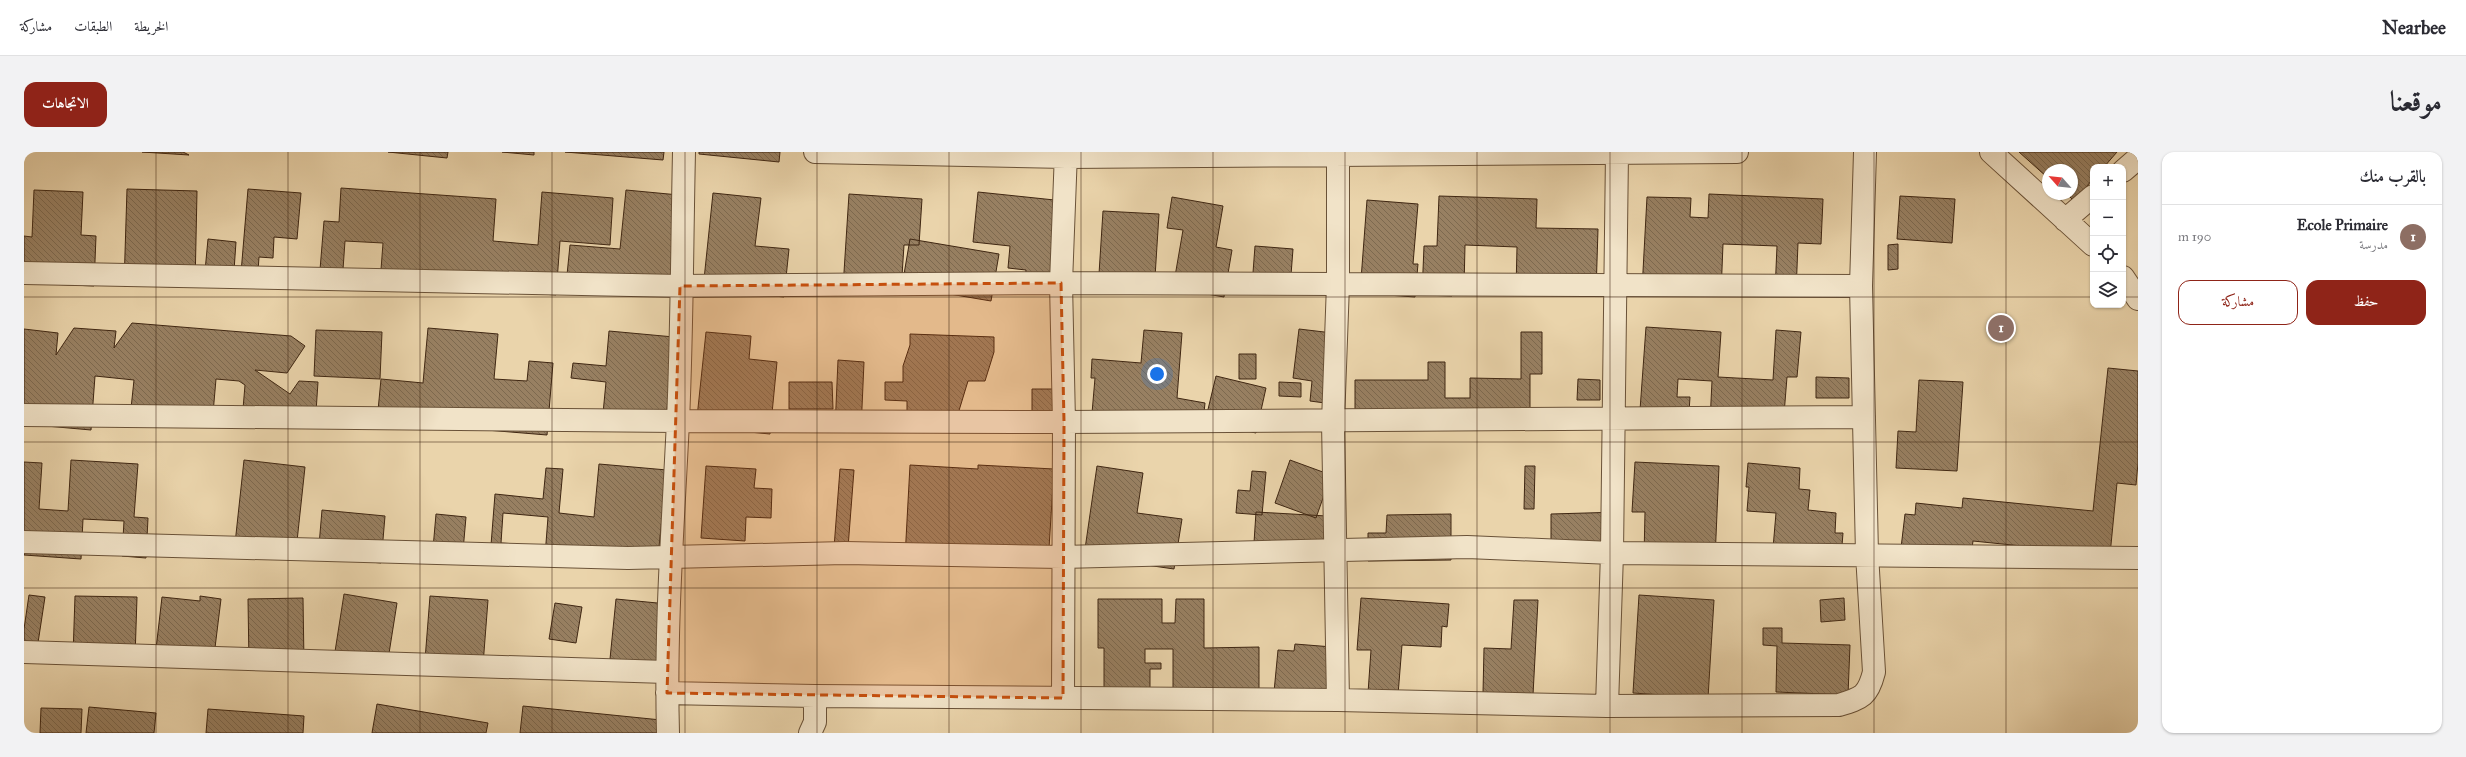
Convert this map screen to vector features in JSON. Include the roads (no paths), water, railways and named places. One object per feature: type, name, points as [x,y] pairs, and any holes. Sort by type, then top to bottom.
[{"type":"street","points":[[668,733],[666,682],[670,556],[678,421],[684,152]]},
{"type":"street","points":[[815,152],[1066,154],[1737,152]]},
{"type":"street","points":[[1607,706],[1612,553],[1617,285],[1617,152]]},
{"type":"street","points":[[24,652],[666,682],[815,696],[1338,700],[1607,706],[1839,705],[1857,699],[1870,689],[1874,672],[1867,554],[1861,286],[1865,152]]},
{"type":"street","points":[[1991,152],[2090,242]]},
{"type":"street","points":[[1338,153],[1338,284],[1333,422],[1338,700]]},
{"type":"street","points":[[1064,698],[1062,557],[1064,422],[1061,283],[1066,154]]},
{"type":"street","points":[[2126,168],[2138,158]]},
{"type":"street","points":[[2065,220],[2090,199]]},
{"type":"street","points":[[24,273],[680,286],[1061,283],[1861,286]]},
{"type":"street","points":[[2126,281],[2138,299]]},
{"type":"street","points":[[24,415],[678,421],[1064,422],[1333,422],[1614,418],[1864,417]]},
{"type":"street","points":[[24,542],[628,558],[845,553],[1062,557],[1467,547],[1612,553],[1867,554],[2138,558]]},
{"type":"street","points":[[810,733],[815,722],[815,696]]},
{"type":"place","name":"Ecole Primaire","points":[[2001,328]]}]
